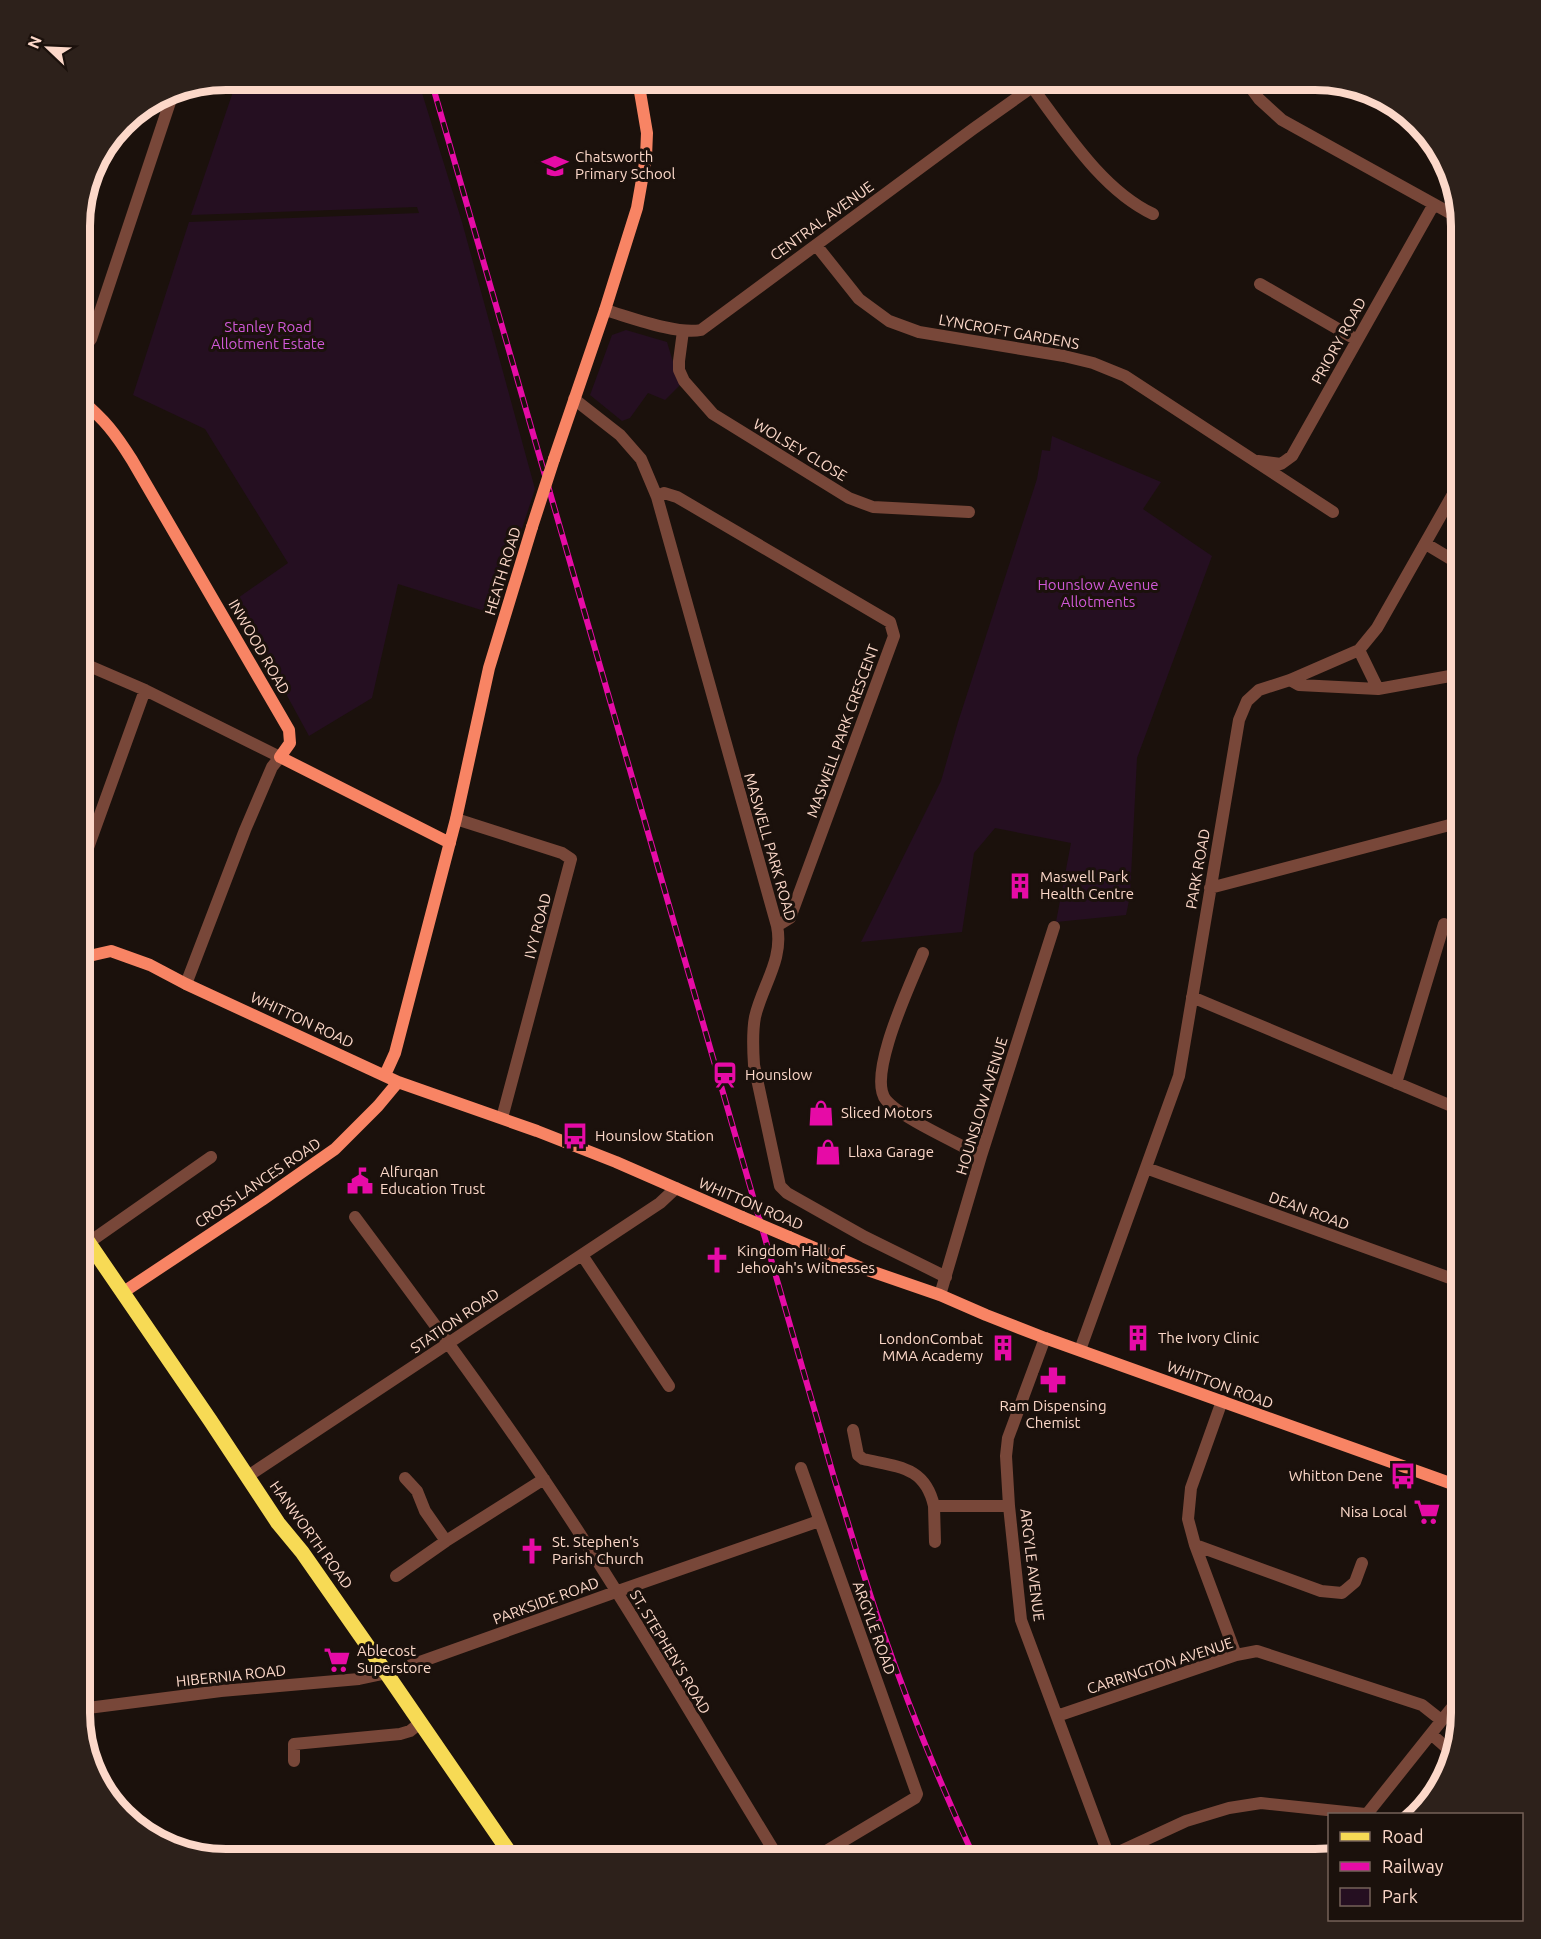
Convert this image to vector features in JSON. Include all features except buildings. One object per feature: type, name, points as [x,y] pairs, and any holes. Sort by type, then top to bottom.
[{"type":"main road","name":"HANWORTH ROAD","points":[[90,1246],[278,1523],[302,1552],[506,1849]]},
{"type":"street","name":"HEATH ROAD","points":[[385,1075],[395,1053],[450,843],[489,668],[532,527],[637,208],[646,157],[647,133],[640,90]]},
{"type":"street","name":"CENTRAL AVENUE","points":[[683,331],[701,330],[1027,90]]},
{"type":"street","points":[[1042,90],[1095,170],[1142,208],[1153,214]]},
{"type":"street","points":[[1252,90],[1282,120],[1450,213]]},
{"type":"street","points":[[90,340],[170,102]]},
{"type":"street","name":"PRIORY ROAD","points":[[1253,460],[1281,464],[1292,456],[1434,204]]},
{"type":"street","name":"LYNCROFT GARDENS","points":[[816,245],[860,299],[889,321],[919,332],[1064,356],[1093,363],[1125,376],[1333,512]]},
{"type":"street","points":[[1260,284],[1357,340]]},
{"type":"street","points":[[605,310],[683,331]]},
{"type":"street","name":"WOLSEY CLOSE","points":[[683,331],[679,370],[684,381],[713,414],[849,498],[873,507],[969,512]]},
{"type":"street","name":"MASWELL PARK ROAD","points":[[574,399],[620,435],[641,459],[657,497],[780,937],[779,951],[755,1017],[753,1047],[756,1075],[780,1186],[787,1193],[865,1237],[946,1277]]},
{"type":"street","name":"INWOOD ROAD","points":[[90,408],[113,429],[289,730],[290,743],[280,757]]},
{"type":"street","name":"MASWELL PARK CRESCENT","points":[[657,497],[664,494],[677,497],[890,622],[894,636],[790,918],[777,926]]},
{"type":"street","name":"PARK ROAD","points":[[1080,1350],[1179,1076],[1239,720],[1247,701],[1259,690],[1290,680],[1359,651],[1377,628],[1451,498]]},
{"type":"street","points":[[1426,544],[1451,559]]},
{"type":"street","points":[[1359,651],[1378,689]]},
{"type":"street","points":[[90,666],[145,690],[450,843]]},
{"type":"street","points":[[1290,680],[1299,685],[1378,689],[1451,676]]},
{"type":"street","points":[[90,842],[145,690]]},
{"type":"street","points":[[186,984],[245,830],[272,767],[280,757]]},
{"type":"street","name":"IVY ROAD","points":[[456,819],[562,853],[571,859],[502,1118]]},
{"type":"street","points":[[1210,888],[1451,825]]},
{"type":"street","points":[[1396,1083],[1444,924]]},
{"type":"street","name":"HOUNSLOW AVENUE","points":[[940,1295],[981,1156],[1054,927]]},
{"type":"street","name":"WHITTON ROAD","points":[[90,958],[111,951],[150,965],[186,984],[398,1082],[502,1118],[616,1162],[860,1267],[940,1295],[1045,1338],[1451,1483]]},
{"type":"street","points":[[923,953],[884,1053],[879,1081],[881,1091],[886,1100],[908,1116],[981,1156]]},
{"type":"street","points":[[1192,997],[1451,1106]]},
{"type":"street","name":"CROSS LANCES ROAD","points":[[122,1293],[335,1149],[378,1106],[398,1082]]},
{"type":"street","points":[[90,1242],[211,1157]]},
{"type":"street","name":"DEAN ROAD","points":[[1146,1168],[1451,1278]]},
{"type":"street","name":"STATION ROAD","points":[[248,1476],[660,1203],[675,1188]]},
{"type":"street","name":"ST. STEPHEN'S ROAD","points":[[355,1217],[450,1343],[544,1479],[616,1592],[772,1849]]},
{"type":"street","points":[[582,1254],[669,1386]]},
{"type":"street","name":"ARGYLE AVENUE","points":[[1045,1338],[1008,1438],[1006,1456],[1021,1620],[1106,1849]]},
{"type":"street","points":[[1222,1401],[1191,1488],[1188,1519],[1195,1545],[1236,1655]]},
{"type":"street","points":[[853,1430],[858,1455],[863,1459],[908,1470],[918,1476],[932,1496],[935,1542]]},
{"type":"street","name":"ARGYLE ROAD","points":[[801,1468],[917,1794],[915,1798],[831,1849]]},
{"type":"street","points":[[405,1478],[417,1491],[425,1511],[446,1541]]},
{"type":"street","points":[[396,1575],[544,1479]]},
{"type":"street","points":[[934,1506],[1009,1506]]},
{"type":"street","name":"PARKSIDE ROAD","points":[[385,1673],[819,1521]]},
{"type":"street","points":[[1195,1545],[1321,1591],[1342,1593],[1355,1582],[1362,1563]]},
{"type":"street","name":"CARRINGTON AVENUE","points":[[1057,1716],[1236,1655],[1257,1651],[1422,1705],[1441,1720]]},
{"type":"street","name":"HIBERNIA ROAD","points":[[90,1708],[221,1691],[359,1678],[385,1673]]},
{"type":"street","points":[[1368,1813],[1451,1708]]},
{"type":"street","points":[[294,1761],[294,1744],[400,1734],[410,1731],[420,1723]]},
{"type":"street","points":[[1431,1734],[1446,1747]]},
{"type":"street","points":[[1128,1849],[1186,1821],[1229,1808],[1261,1803],[1348,1813]]},
{"type":"green space","name":"Stanley Road Allotment Estate","points":[[234,90],[421,90],[462,222],[535,489],[494,614],[398,584],[372,698],[309,736],[235,600],[288,563],[205,429],[133,395],[189,222],[419,213],[417,207],[191,215]]},
{"type":"green space","points":[[626,330],[667,342],[680,385],[665,400],[648,393],[630,418],[622,421],[590,395],[612,335]]},
{"type":"green space","name":"Hounslow Avenue Allotments","points":[[1052,436],[1161,482],[1143,509],[1212,556],[1137,758],[1130,896],[1126,915],[1056,922],[1071,843],[995,828],[974,853],[962,932],[861,942],[941,781],[1037,479],[1042,450],[1050,451]]},
{"type":"railway","points":[[434,90],[835,1481],[873,1604],[901,1682],[936,1771],[971,1849]]},
{"type":"place","name":"Chatsworth Primary School","points":[[555,166]]},
{"type":"place","name":"Maswell Park Health Centre","points":[[1020,886]]},
{"type":"place","name":"Hounslow","points":[[725,1075]]},
{"type":"place","name":"Sliced Motors","points":[[821,1113]]},
{"type":"place","name":"Hounslow Station","points":[[575,1136]]},
{"type":"place","name":"Llaxa Garage","points":[[828,1152]]},
{"type":"place","name":"Alfurqan Education Trust","points":[[360,1181]]},
{"type":"place","name":"Kingdom Hall of Jehovah's Witnesses","points":[[717,1260]]},
{"type":"place","name":"The Ivory Clinic","points":[[1138,1338]]},
{"type":"place","name":"LondonCombat MMA Academy","points":[[1003,1348]]},
{"type":"place","name":"Ram Dispensing Chemist","points":[[1053,1380]]},
{"type":"place","name":"Whitton Dene","points":[[1403,1476]]},
{"type":"place","name":"Nisa Local","points":[[1427,1512]]},
{"type":"place","name":"St. Stephen's Parish Church","points":[[532,1551]]},
{"type":"place","name":"Ablecost Superstore","points":[[337,1660]]}]
